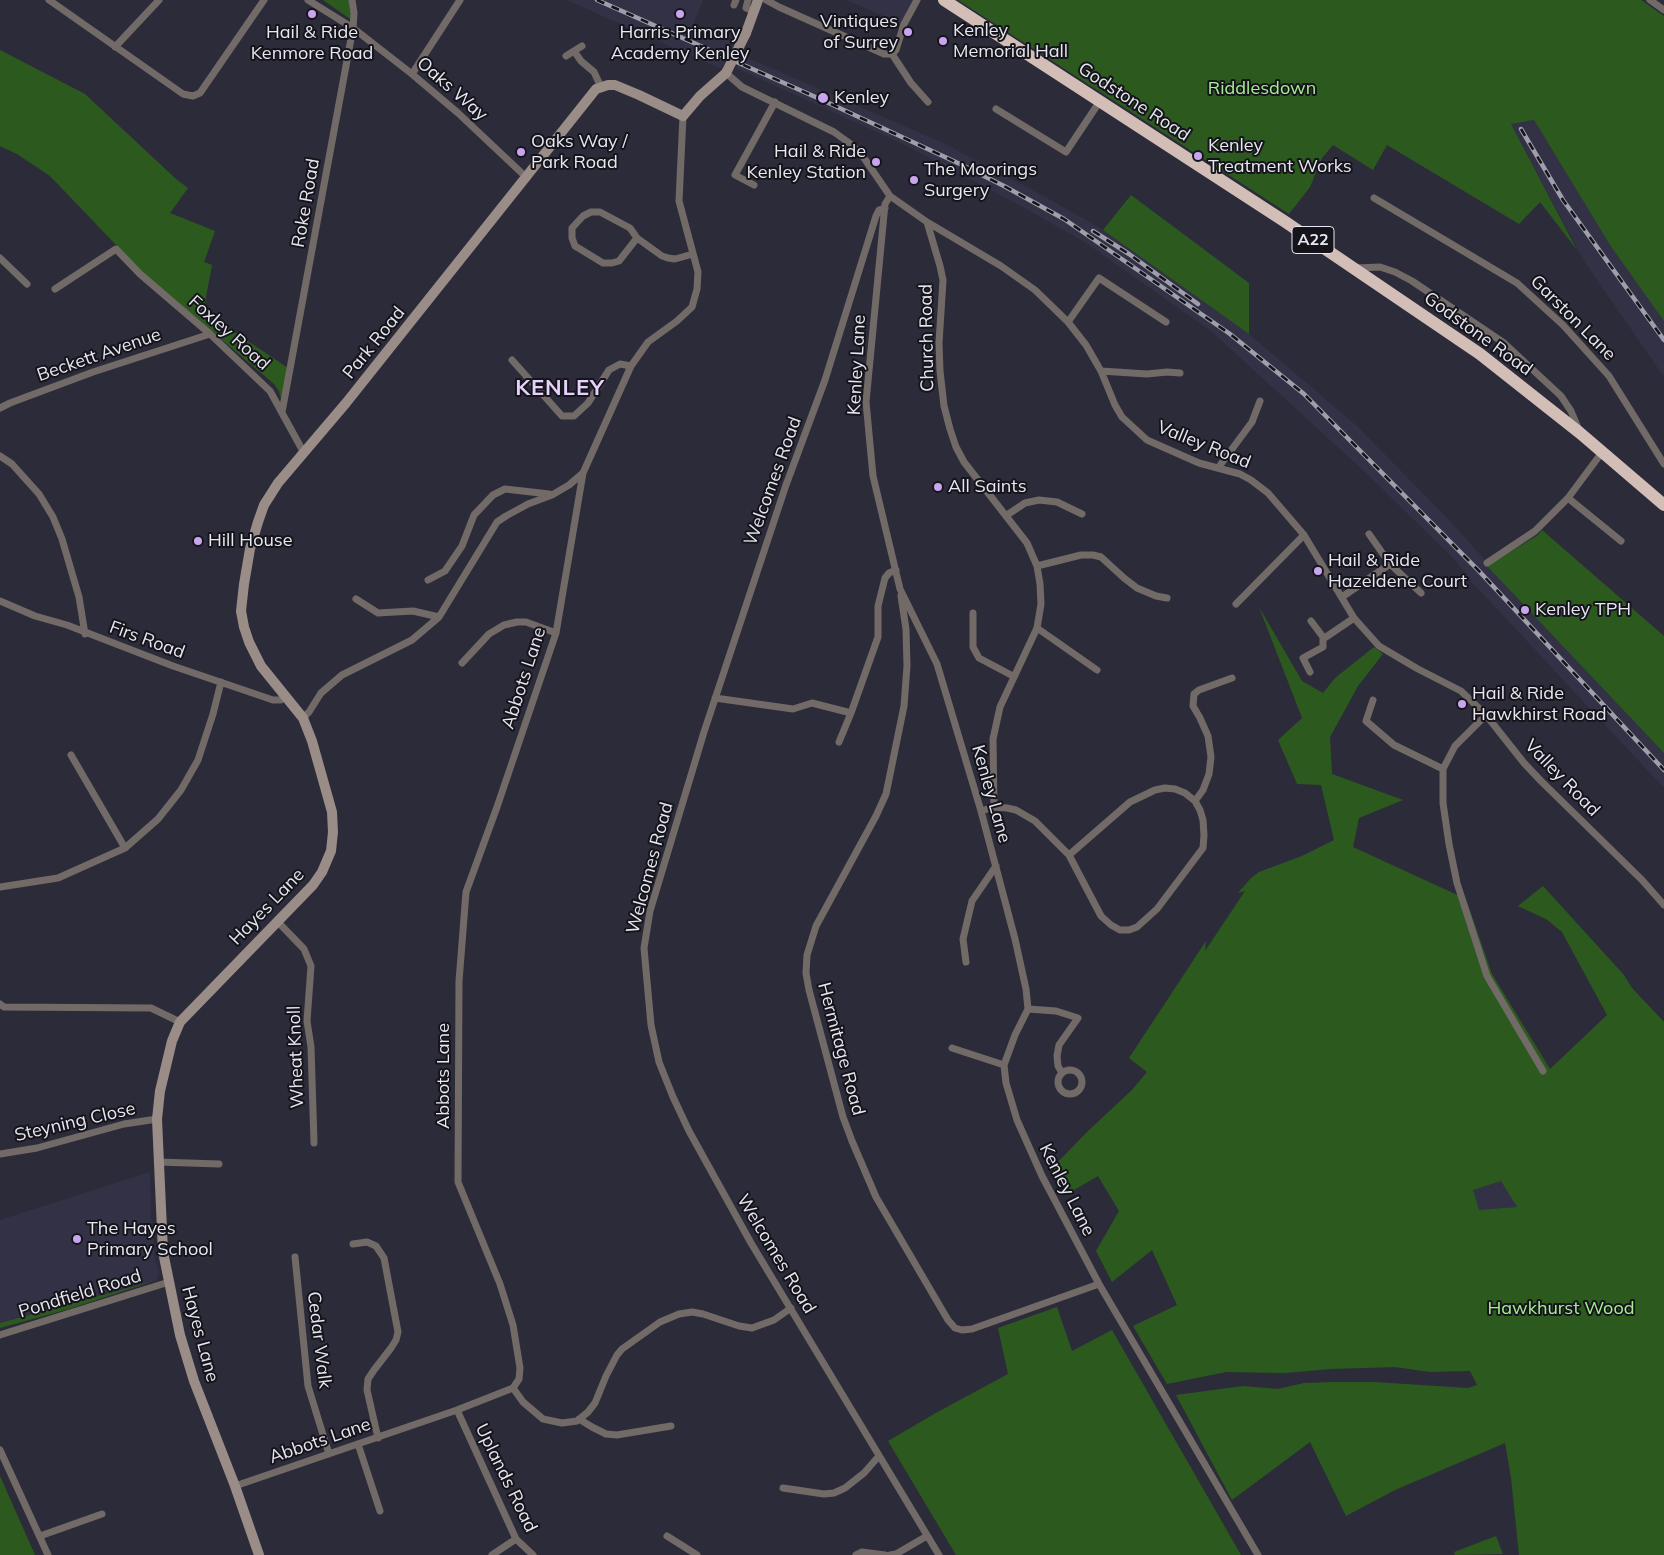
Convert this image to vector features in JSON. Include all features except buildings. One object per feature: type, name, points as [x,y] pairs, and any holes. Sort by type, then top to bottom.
[{"type":"highway","name":"Godstone Road","points":[[944,0],[1284,221],[1486,359],[1580,433],[1664,505]]},
{"type":"street","points":[[49,0],[183,94],[193,96],[200,93],[264,0]]},
{"type":"street","points":[[115,47],[159,0]]},
{"type":"street","name":"Oaks Way","points":[[308,0],[353,28],[412,74],[458,113],[527,178]]},
{"type":"street","name":"Roke Road","points":[[282,412],[353,28],[354,13],[352,0]]},
{"type":"street","points":[[412,74],[460,0]]},
{"type":"street","points":[[748,0],[746,8],[754,11]]},
{"type":"street","points":[[303,718],[321,693],[342,675],[412,640],[439,617],[497,522],[528,504],[569,485],[583,473],[631,366],[648,342],[677,321],[692,307],[697,289],[698,272],[679,201],[683,116],[700,96],[726,73],[746,33],[758,0]]},
{"type":"street","points":[[766,0],[884,54],[892,54],[896,50],[904,24],[917,0]]},
{"type":"street","points":[[1650,0],[1664,10]]},
{"type":"street","points":[[566,56],[582,46]]},
{"type":"street","points":[[574,51],[581,61],[594,72],[601,87],[615,86],[683,116]]},
{"type":"street","points":[[892,54],[911,83],[928,102]]},
{"type":"street","points":[[726,73],[742,88],[775,102],[834,132],[852,145],[870,166],[890,196]]},
{"type":"street","name":"Park Road","points":[[303,718],[261,666],[249,642],[241,611],[250,549],[264,505],[278,483],[346,404],[593,93],[601,87]]},
{"type":"street","points":[[996,109],[1066,152],[1100,101]]},
{"type":"street","points":[[754,185],[736,175],[775,102]]},
{"type":"street","name":"Kenley Lane","points":[[890,196],[886,201],[885,208],[866,402],[873,476],[900,589],[937,664],[981,811],[1015,939],[1026,989],[1028,1009],[1015,1035],[1004,1064],[1006,1083],[1017,1120],[1042,1176],[1100,1284],[1258,1555]]},
{"type":"street","name":"Valley Road","points":[[890,196],[927,222],[1001,266],[1035,290],[1068,322],[1086,345],[1122,417],[1148,440],[1177,455],[1240,474],[1268,493],[1304,535],[1354,618],[1379,646],[1418,670],[1462,691],[1486,715],[1524,763],[1642,880],[1664,905]]},
{"type":"street","name":"Garston Lane","points":[[1374,198],[1516,284],[1564,325],[1609,376],[1664,464]]},
{"type":"street","name":"Welcomes Road","points":[[885,208],[879,210],[876,216],[825,380],[786,485],[715,698],[660,875],[646,929],[644,948],[650,1025],[659,1062],[689,1131],[735,1215],[939,1555]]},
{"type":"street","points":[[637,238],[619,261],[603,263],[575,246],[572,238],[572,228],[583,216],[591,212],[600,212],[630,228],[637,238],[668,258],[693,254]]},
{"type":"street","name":"Church Road","points":[[927,222],[940,266],[942,280],[939,343],[940,371],[944,406],[956,447],[964,462],[1027,543],[1037,566],[1041,604],[1037,628],[1000,706],[993,739],[994,807]]},
{"type":"street","name":"Foxley Road","points":[[55,289],[116,249],[140,274],[210,334],[270,391],[304,452]]},
{"type":"street","points":[[0,258],[27,284]]},
{"type":"street","name":"Godstone Road","points":[[1353,268],[1380,267],[1395,272],[1412,281],[1504,343],[1561,396],[1571,411],[1580,433]]},
{"type":"street","points":[[1068,322],[1099,278],[1166,322]]},
{"type":"street","name":"Beckett Avenue","points":[[0,408],[93,372],[210,334]]},
{"type":"street","points":[[512,360],[562,416],[574,416],[588,403],[609,370],[620,364],[631,366]]},
{"type":"street","points":[[1100,371],[1148,374],[1180,373]]},
{"type":"street","points":[[1218,468],[1252,422],[1260,401]]},
{"type":"street","points":[[1487,562],[1535,531],[1568,498],[1600,455],[1604,454]]},
{"type":"street","points":[[0,456],[12,464],[39,494],[53,517],[62,539],[79,597],[86,634]]},
{"type":"street","name":"Abbots Lane","points":[[235,1486],[457,1410],[513,1388],[519,1379],[520,1368],[512,1325],[500,1284],[458,1182],[460,981],[466,892],[556,632],[583,473]]},
{"type":"street","points":[[428,580],[445,571],[462,546],[474,515],[493,495],[505,489],[552,494]]},
{"type":"street","points":[[1568,498],[1621,541]]},
{"type":"street","points":[[1006,515],[1025,503],[1039,500],[1058,502],[1082,514]]},
{"type":"street","points":[[1369,534],[1390,564],[1422,593]]},
{"type":"street","points":[[1236,604],[1304,535]]},
{"type":"street","points":[[1037,566],[1081,554],[1093,555],[1101,557],[1137,588],[1156,596],[1167,598]]},
{"type":"street","points":[[1342,598],[1390,564]]},
{"type":"street","points":[[839,742],[878,637],[878,606],[885,578],[889,573],[896,570]]},
{"type":"street","name":"Hermitage Road","points":[[900,589],[906,629],[907,666],[904,706],[886,794],[872,824],[816,926],[807,955],[806,973],[809,990],[843,1117],[876,1196],[948,1320],[955,1328],[962,1330],[972,1329],[1100,1284]]},
{"type":"street","points":[[356,599],[378,613],[413,612],[439,617]]},
{"type":"street","name":"Firs Road","points":[[0,601],[35,616],[67,625],[86,634],[173,666],[273,700],[281,700],[286,696]]},
{"type":"street","points":[[973,613],[973,647],[980,658],[1013,676]]},
{"type":"street","points":[[1323,637],[1326,637],[1354,618]]},
{"type":"street","points":[[1310,672],[1303,658],[1323,647],[1323,637],[1311,621]]},
{"type":"street","points":[[462,663],[489,634],[504,625],[526,622],[556,632]]},
{"type":"street","points":[[1037,628],[1097,670]]},
{"type":"street","points":[[1195,801],[1203,790],[1209,774],[1211,757],[1208,736],[1193,706],[1194,694],[1199,690],[1232,678]]},
{"type":"street","points":[[0,888],[58,878],[125,848],[158,819],[181,790],[198,760],[222,682]]},
{"type":"street","points":[[715,698],[793,709],[812,703],[851,713]]},
{"type":"street","points":[[1374,700],[1366,721],[1394,745],[1443,769]]},
{"type":"street","points":[[1486,715],[1455,746],[1443,769],[1442,804],[1453,866],[1487,976],[1543,1071]]},
{"type":"street","name":"Hayes Lane","points":[[259,1555],[235,1486],[194,1381],[180,1335],[163,1252],[157,1119],[164,1071],[172,1041],[180,1022],[313,885],[322,872],[331,851],[333,832],[332,812],[312,741],[303,718]]},
{"type":"street","points":[[71,755],[125,848]]},
{"type":"street","points":[[981,811],[994,807],[1007,808],[1016,810],[1035,821],[1070,855],[1101,916],[1120,930],[1128,930],[1137,927],[1157,909],[1202,848],[1204,835],[1200,810],[1195,801],[1186,793],[1175,789],[1165,788],[1144,794],[1130,802],[1070,855]]},
{"type":"street","points":[[966,962],[963,939],[972,901],[996,866]]},
{"type":"street","name":"Wheat Knoll","points":[[278,922],[304,949],[311,966],[307,1021],[311,1047],[314,1143]]},
{"type":"street","points":[[0,1004],[4,1007],[151,1008],[180,1022]]},
{"type":"street","points":[[1028,1009],[1056,1011],[1078,1018],[1059,1045],[1058,1066],[1062,1073]]},
{"type":"street","points":[[952,1048],[1004,1064]]},
{"type":"street","name":"Steyning Close","points":[[0,1154],[37,1148],[124,1124],[157,1119]]},
{"type":"street","points":[[158,1162],[218,1164]]},
{"type":"street","points":[[353,1244],[367,1242],[376,1246],[384,1258],[398,1332],[391,1348],[368,1379],[367,1390],[378,1438]]},
{"type":"street","name":"Cedar Walk","points":[[295,1257],[308,1386],[329,1454]]},
{"type":"street","name":"Pondfield Road","points":[[0,1335],[169,1282]]},
{"type":"street","points":[[513,1388],[523,1402],[543,1419],[562,1423],[579,1420],[594,1403],[617,1355],[622,1349],[660,1322],[679,1314],[692,1312],[752,1328],[774,1320],[792,1308]]},
{"type":"street","name":"Uplands Road","points":[[457,1410],[516,1539],[533,1555]]},
{"type":"street","points":[[579,1420],[606,1434],[617,1435],[671,1426]]},
{"type":"street","points":[[358,1444],[380,1510]]},
{"type":"street","points":[[0,1450],[48,1555]]},
{"type":"street","points":[[783,1488],[824,1494],[834,1493],[845,1488],[864,1473],[879,1456]]},
{"type":"street","points":[[40,1536],[102,1514]]},
{"type":"street","points":[[667,1536],[697,1555]]},
{"type":"street","points":[[890,1555],[896,1554],[927,1536]]},
{"type":"street","points":[[492,1555],[516,1539]]},
{"type":"street","points":[[856,1555],[862,1552],[885,1555]]},
{"type":"shaded area","points":[[567,0],[703,0],[692,27],[732,41],[721,69]]},
{"type":"shaded area","points":[[846,0],[913,0],[900,23]]},
{"type":"shaded area","points":[[741,55],[943,143],[1049,199],[1103,230],[1249,334],[1357,426],[1447,518],[1487,562],[1487,566],[1664,753],[1664,788],[1471,581],[1456,561],[1365,472],[1211,331],[1086,243],[1023,207],[897,141],[736,68]]},
{"type":"shaded area","points":[[1534,120],[1610,245],[1664,317],[1664,377],[1584,261],[1511,124]]},
{"type":"shaded area","name":"The Hayes Primary School","points":[[150,1172],[151,1218],[155,1259],[159,1271],[157,1280],[0,1323],[0,1220]]},
{"type":"shaded area","points":[[1501,1181],[1517,1207],[1479,1211],[1473,1190]]},
{"type":"green space","points":[[323,0],[352,0],[353,21]]},
{"type":"green space","name":"Riddlesdown","points":[[958,0],[1641,0],[1664,16],[1664,321],[1610,245],[1534,120],[1511,124],[1577,250],[1540,202],[1519,224],[1387,145],[1373,170],[1333,145],[1322,158],[1310,187],[1289,214]]},
{"type":"green space","points":[[0,50],[85,94],[188,188],[170,213],[215,231],[204,262],[212,265],[205,302],[206,313],[288,368],[282,403],[279,391],[274,384],[142,272],[50,176],[17,154],[0,146]]},
{"type":"green space","points":[[1131,195],[1249,283],[1249,334],[1103,230]]},
{"type":"green space","points":[[1542,530],[1664,636],[1664,753],[1487,566],[1538,535]]},
{"type":"green space","name":"Hawkhurst Wood","points":[[1259,607],[1302,681],[1323,693],[1335,678],[1374,647],[1383,654],[1358,686],[1330,737],[1332,774],[1403,800],[1359,818],[1353,847],[1466,899],[1492,974],[1550,1069],[1607,1015],[1562,932],[1546,919],[1518,906],[1543,886],[1664,1022],[1664,1555],[1519,1555],[1511,1478],[1505,1443],[1395,1490],[1346,1516],[1310,1442],[1232,1500],[1176,1395],[1243,1386],[1278,1389],[1304,1383],[1335,1382],[1374,1382],[1468,1388],[1477,1385],[1470,1371],[1430,1372],[1395,1367],[1330,1369],[1285,1373],[1226,1372],[1167,1384],[1133,1326],[1177,1305],[1152,1250],[1112,1282],[1096,1251],[1119,1211],[1098,1176],[1067,1194],[1053,1167],[1132,1090],[1147,1072],[1129,1058],[1206,941],[1205,951],[1245,891],[1238,893],[1259,872],[1302,856],[1334,840],[1321,785],[1297,784],[1278,740],[1302,718]],"holes":[[[1501,1181],[1517,1207],[1479,1210],[1473,1190]]]},
{"type":"green space","points":[[157,1280],[69,1309],[0,1328],[0,1323]]},
{"type":"green space","points":[[1057,1307],[1072,1351],[1112,1330],[1241,1555],[956,1555],[888,1441],[1008,1374],[998,1328]]},
{"type":"green space","points":[[0,1476],[35,1555],[0,1555]]},
{"type":"green space","points":[[1496,1536],[1503,1554],[1455,1555],[1454,1552]]},
{"type":"railway","points":[[597,0],[820,99],[1004,186],[1064,219],[1230,334],[1304,394],[1479,571],[1664,770]]},
{"type":"railway","points":[[1521,129],[1563,200],[1664,340]]},
{"type":"railway","points":[[1093,231],[1129,254],[1198,304]]},
{"type":"place","name":"Hail & Ride Kenmore Road","points":[[312,14]]},
{"type":"place","name":"Harris Primary Academy Kenley","points":[[680,14]]},
{"type":"place","name":"Vintiques of Surrey","points":[[908,32]]},
{"type":"place","name":"Kenley Memorial Hall","points":[[943,41]]},
{"type":"place","name":"Kenley","points":[[823,98]]},
{"type":"place","name":"Oaks Way / Park Road","points":[[521,152]]},
{"type":"place","name":"Kenley Treatment Works","points":[[1198,156]]},
{"type":"place","name":"Hail & Ride Kenley Station","points":[[876,162]]},
{"type":"place","name":"The Moorings Surgery","points":[[914,180]]},
{"type":"place","name":"All Saints","points":[[938,487]]},
{"type":"place","name":"Hill House","points":[[198,541]]},
{"type":"place","name":"Hail & Ride Hazeldene Court","points":[[1318,571]]},
{"type":"place","name":"Kenley TPH","points":[[1525,610]]},
{"type":"place","name":"Hail & Ride Hawkhirst Road","points":[[1462,704]]},
{"type":"place","name":"The Hayes Primary School","points":[[77,1239]]},
{"type":"district","name":"KENLEY","points":[[560,388]]}]
